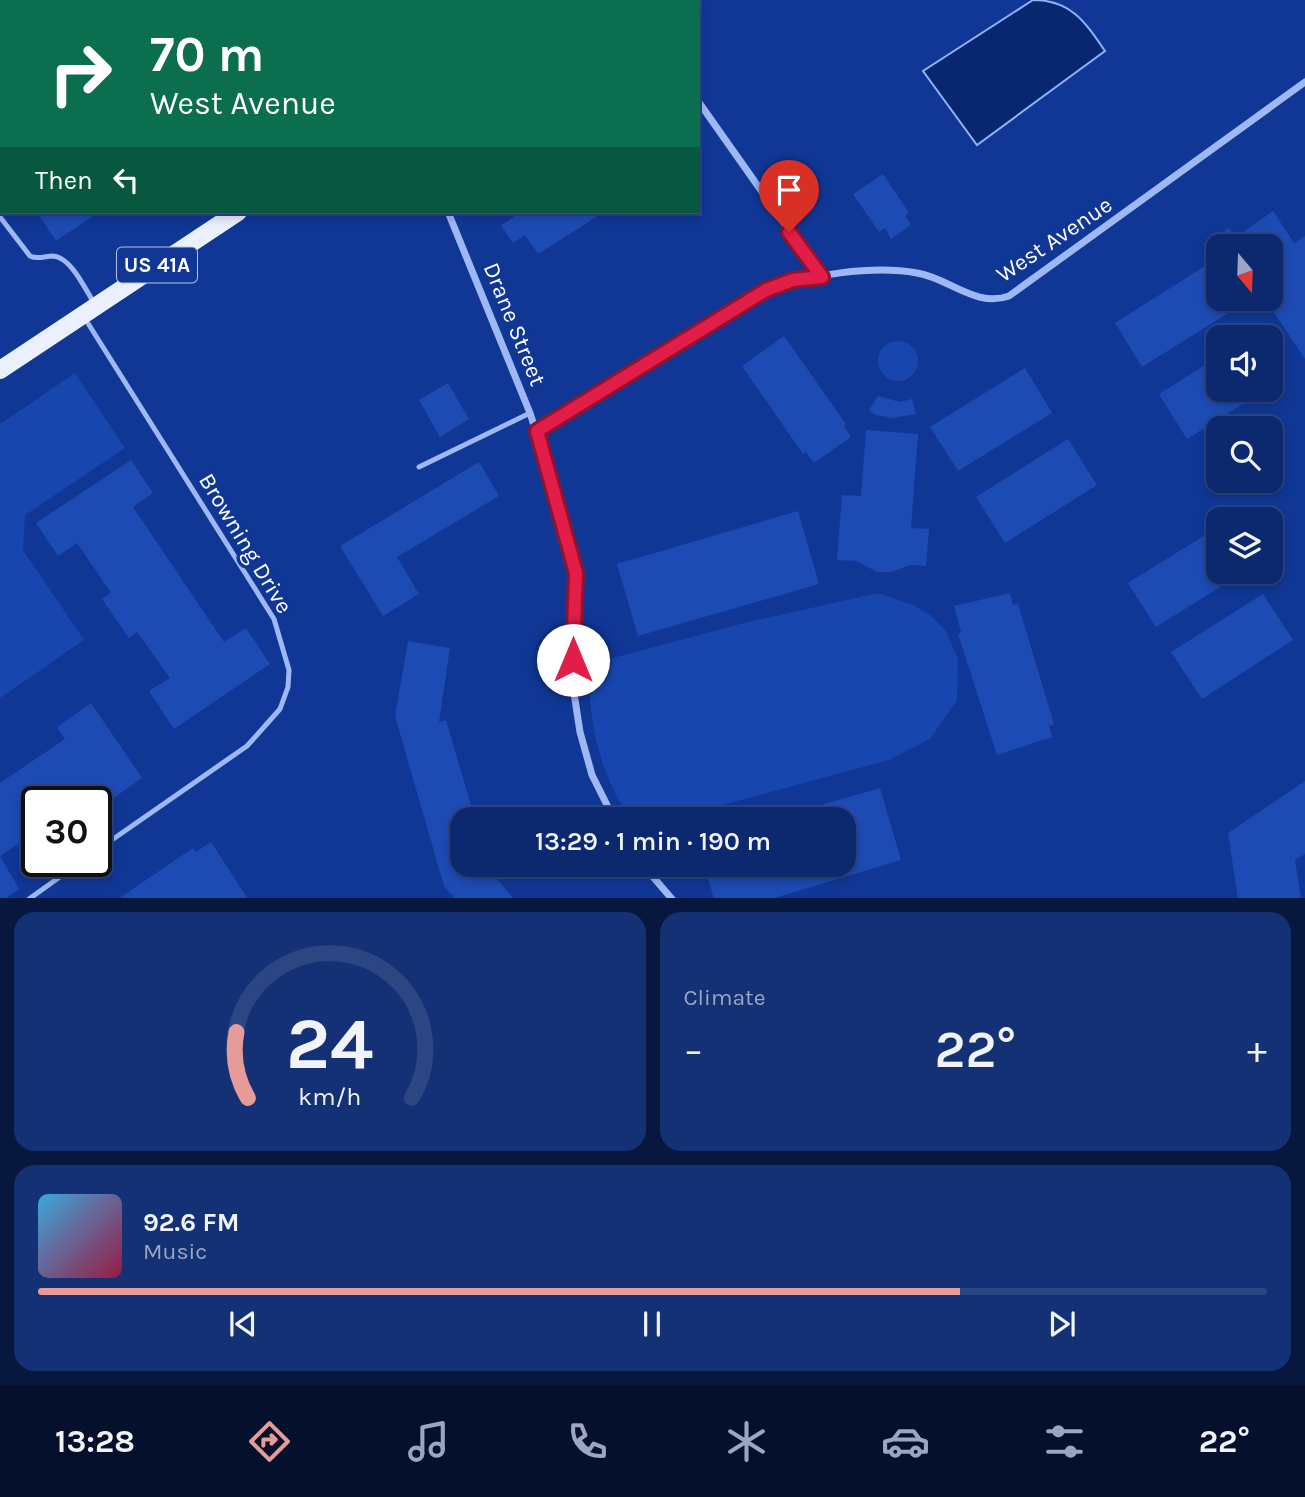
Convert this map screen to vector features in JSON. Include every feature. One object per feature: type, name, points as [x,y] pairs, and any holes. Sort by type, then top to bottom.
[{"type":"main road","name":"US 41A","points":[[0,370],[232,214]]},
{"type":"street","name":"West Avenue","points":[[537,431],[766,290],[793,280],[901,271],[928,275],[988,300],[1009,296],[1305,82]]},
{"type":"street","points":[[700,104],[822,277]]},
{"type":"street","name":"Drane Street","points":[[449,214],[537,431],[576,573],[574,671],[580,732],[592,775],[608,807]]},
{"type":"street","points":[[653,877],[672,898]]},
{"type":"lane","name":"Browning Drive","points":[[0,217],[30,256],[36,259],[55,256],[74,271],[89,310],[132,394],[274,619],[289,670],[288,687],[280,709],[247,746],[112,840]]},
{"type":"lane","points":[[419,467],[530,413]]},
{"type":"lane","points":[[29,898],[59,877]]},
{"type":"shaded area","points":[[1033,0],[1067,8],[1091,31],[1105,51],[977,145],[923,71]]},
{"type":"shaded area","points":[[898,341],[912,347],[918,361],[912,375],[898,381],[884,375],[878,361],[884,347]]},
{"type":"shaded area","points":[[75,373],[125,448],[25,515],[23,550],[84,640],[0,698],[0,424]]},
{"type":"shaded area","points":[[878,593],[913,605],[930,615],[946,631],[958,659],[957,700],[930,739],[889,760],[715,807],[623,807],[610,783],[597,745],[591,706],[590,664],[744,623]]},
{"type":"building","points":[[883,174],[909,213],[905,216],[911,225],[891,239],[885,228],[879,232],[853,194]]},
{"type":"building","points":[[1273,211],[1294,243],[1305,236],[1305,359],[1274,312],[1283,312],[1283,234],[1241,234]]},
{"type":"building","points":[[38,214],[96,214],[56,241]]},
{"type":"building","points":[[512,214],[598,216],[538,254],[525,235],[513,243],[501,225],[514,217]]},
{"type":"building","points":[[1229,228],[1233,234],[1221,234]]},
{"type":"building","points":[[1205,266],[1206,312],[1230,312],[1142,367],[1115,323]]},
{"type":"building","points":[[784,336],[846,424],[844,426],[851,437],[814,463],[806,452],[803,454],[742,366]]},
{"type":"building","points":[[1206,365],[1206,402],[1246,402],[1224,416],[1206,416],[1206,427],[1187,439],[1159,394]]},
{"type":"building","points":[[1025,368],[1052,413],[958,471],[930,427]]},
{"type":"building","points":[[448,383],[469,419],[440,437],[419,400]]},
{"type":"building","points":[[878,396],[900,402],[912,399],[916,414],[893,418],[876,415],[869,410]]},
{"type":"building","points":[[866,430],[918,434],[911,528],[929,529],[926,566],[910,565],[891,572],[877,572],[857,561],[837,560],[842,495],[861,496]]},
{"type":"building","points":[[1068,439],[1097,485],[1005,543],[976,497]]},
{"type":"building","points":[[131,460],[153,493],[133,507],[224,642],[246,628],[270,664],[174,729],[149,691],[170,678],[137,632],[129,638],[102,599],[111,593],[77,543],[58,556],[36,523]]},
{"type":"building","points":[[479,462],[499,496],[397,557],[419,594],[383,616],[340,546]]},
{"type":"building","points":[[798,511],[819,584],[638,636],[617,564]]},
{"type":"building","points":[[1206,534],[1206,584],[1225,584],[1156,627],[1128,583]]},
{"type":"building","points":[[1010,593],[1013,605],[1018,604],[1054,724],[1049,726],[1052,737],[997,755],[958,634],[961,632],[954,606]]},
{"type":"building","points":[[1263,594],[1293,640],[1202,699],[1171,652]]},
{"type":"building","points":[[408,641],[450,648],[439,722],[446,720],[471,807],[450,807],[450,877],[495,877],[513,898],[454,898],[444,886],[395,716]]},
{"type":"building","points":[[91,703],[142,778],[112,799],[112,786],[21,786],[21,842],[0,856],[0,783],[65,739],[57,727]]},
{"type":"building","points":[[1305,781],[1305,854],[1295,860],[1301,898],[1238,898],[1228,833]]},
{"type":"building","points":[[880,788],[901,860],[856,874],[856,807],[814,807]]},
{"type":"building","points":[[211,842],[247,898],[119,898],[193,848],[196,852]]},
{"type":"building","points":[[0,856],[19,889],[6,898],[0,898]]},
{"type":"building","points":[[708,877],[844,877],[774,898],[714,898]]},
{"type":"route","points":[[573,660],[576,573],[537,431],[766,290],[793,280],[822,277],[789,232]]}]
